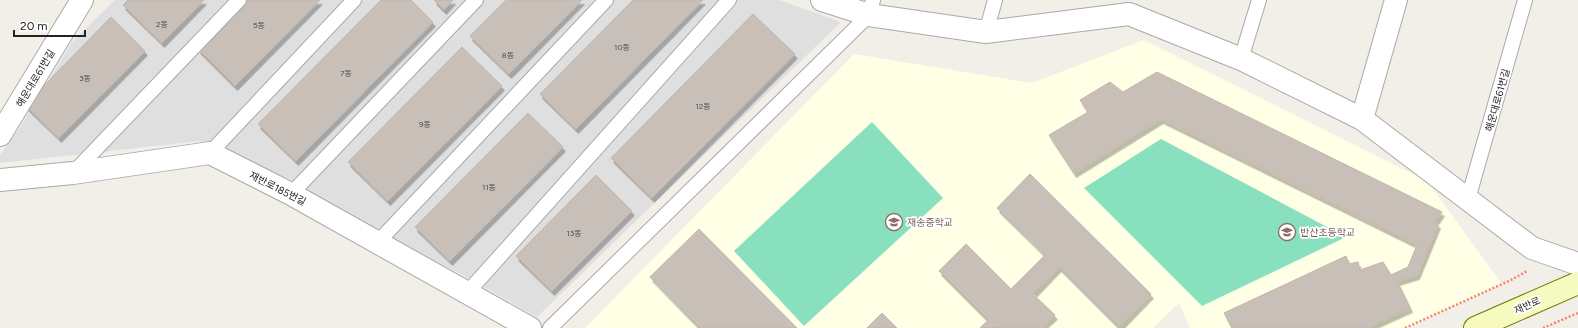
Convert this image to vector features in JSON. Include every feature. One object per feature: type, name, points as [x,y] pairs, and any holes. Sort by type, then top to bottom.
[{"type":"main road","name":"재반로","points":[[1475,328],[1578,283]]},
{"type":"street","name":"해운대로61번길","points":[[0,135],[82,0]]},
{"type":"street","points":[[822,0],[871,7],[986,32],[1131,7],[1362,119],[1532,248],[1578,264]]},
{"type":"street","points":[[1362,119],[1396,0]]},
{"type":"street","points":[[0,180],[73,173],[210,153]]},
{"type":"street","name":"재반로185번길","points":[[210,153],[291,194],[530,328]]},
{"type":"lane","points":[[73,173],[239,0]]},
{"type":"lane","points":[[210,153],[354,0]]},
{"type":"lane","points":[[291,194],[476,0]]},
{"type":"lane","points":[[377,243],[606,0]]},
{"type":"lane","points":[[467,293],[729,0]]},
{"type":"lane","points":[[986,32],[996,0]]},
{"type":"lane","points":[[1241,59],[1259,0]]},
{"type":"lane","name":"해운대로61번길","points":[[1468,199],[1525,0]]},
{"type":"lane","points":[[550,328],[871,7]]},
{"type":"path","points":[[1405,328],[1511,280],[1555,256]]},
{"type":"path","points":[[1543,328],[1578,313]]},
{"type":"shaded area","points":[[115,0],[779,0],[841,22],[537,317],[464,276],[369,227],[288,178],[200,141],[0,163],[0,155],[21,126],[72,42]]},
{"type":"shaded area","points":[[1144,40],[1427,181],[1502,284],[1407,328],[1190,328],[1179,303],[1153,328],[585,328],[854,54],[1032,83]]},
{"type":"green space","points":[[872,122],[943,198],[804,326],[734,251]]},
{"type":"green space","points":[[1161,139],[1346,237],[1202,306],[1084,188]]},
{"type":"building","points":[[128,0],[204,0],[162,43],[123,5]]},
{"type":"building","points":[[247,0],[320,0],[235,86],[198,49]]},
{"type":"building","points":[[381,0],[411,0],[433,22],[296,161],[258,124]]},
{"type":"building","points":[[434,0],[453,0],[444,10]]},
{"type":"building","points":[[506,0],[582,0],[509,74],[470,36]]},
{"type":"building","points":[[633,0],[703,0],[576,129],[540,94]]},
{"type":"building","points":[[753,14],[795,54],[652,198],[611,158]]},
{"type":"building","points":[[111,17],[145,51],[59,138],[25,105]]},
{"type":"building","points":[[462,47],[502,86],[388,201],[348,162]]},
{"type":"building","points":[[1157,72],[1442,212],[1435,222],[1438,224],[1417,275],[1397,281],[1410,308],[1366,328],[1232,328],[1224,313],[1346,256],[1349,264],[1358,262],[1360,270],[1383,262],[1391,275],[1408,267],[1417,245],[1161,119],[1074,173],[1049,135],[1088,112],[1080,100],[1110,82],[1123,92]]},
{"type":"building","points":[[528,113],[563,147],[450,261],[415,227]]},
{"type":"building","points":[[1030,174],[1151,294],[1119,327],[1059,267],[1033,294],[1055,315],[1044,325],[1047,328],[999,328],[997,326],[995,328],[980,328],[988,320],[939,271],[966,244],[1011,289],[1045,255],[997,208]]},
{"type":"building","points":[[596,175],[632,211],[552,291],[516,256]]},
{"type":"building","points":[[699,229],[797,328],[700,328],[650,277]]},
{"type":"building","points":[[882,313],[897,328],[867,328]]},
{"type":"place","name":"재송중학교","points":[[894,222]]},
{"type":"place","name":"반산초등학교","points":[[1287,232]]}]
